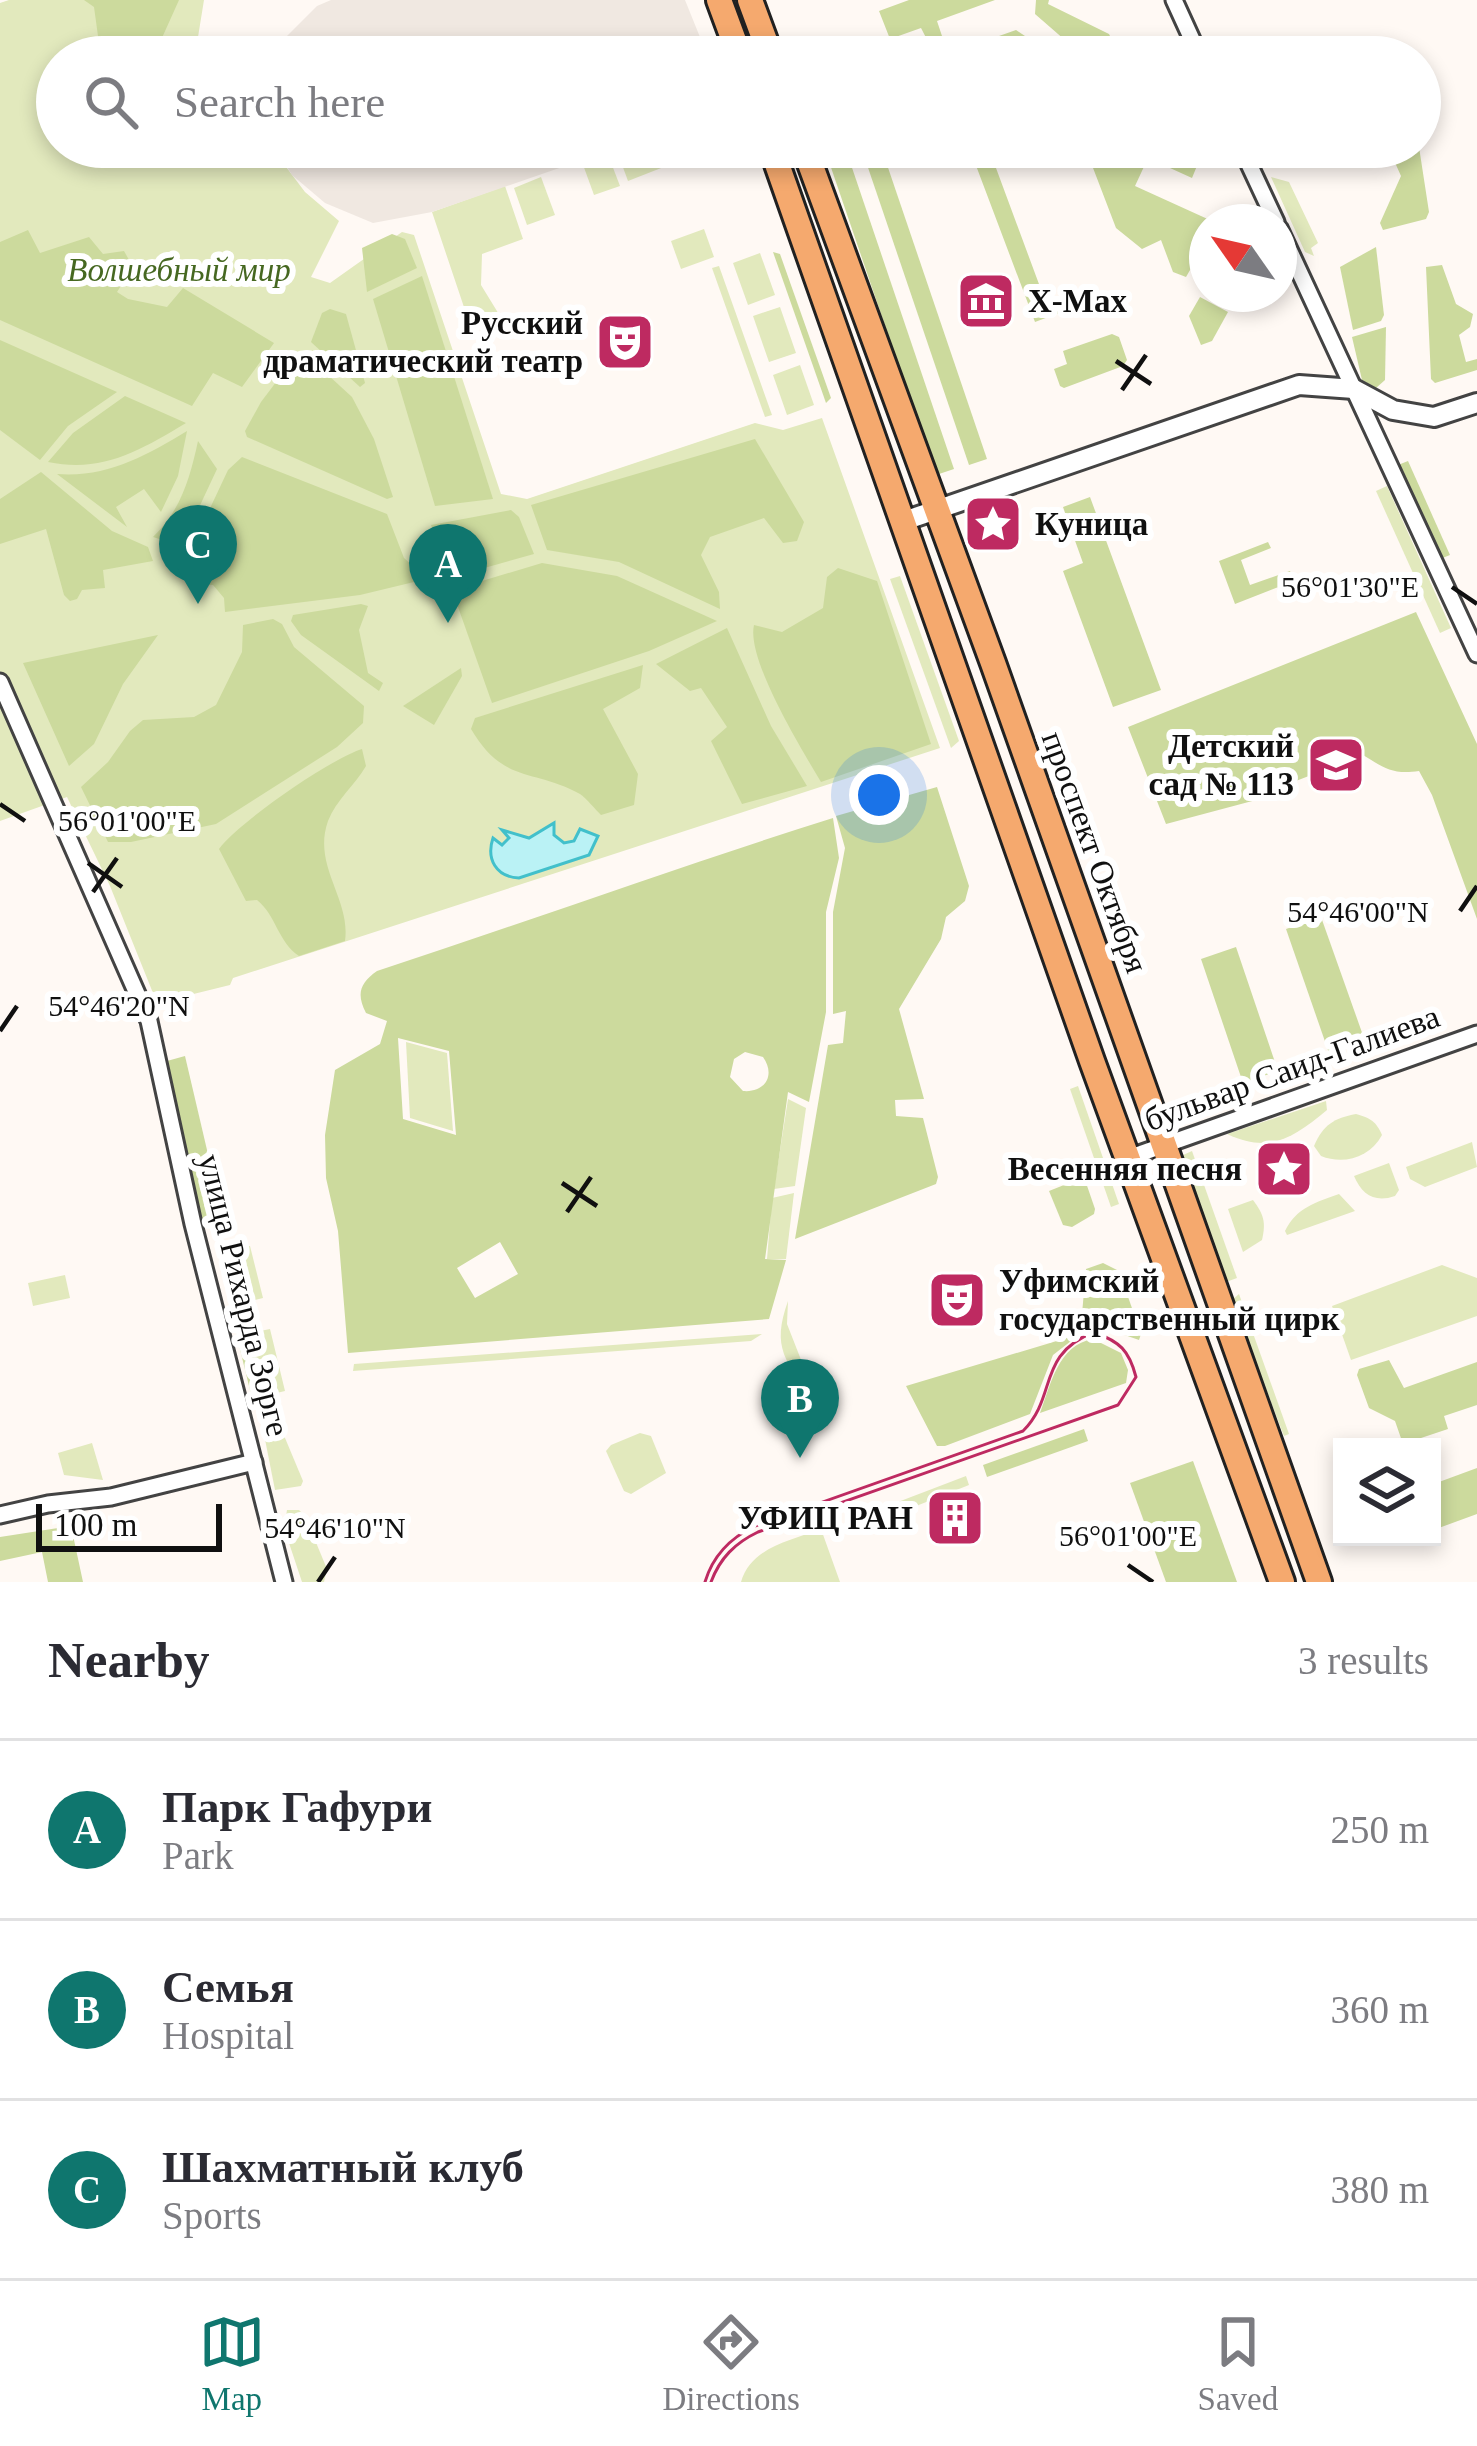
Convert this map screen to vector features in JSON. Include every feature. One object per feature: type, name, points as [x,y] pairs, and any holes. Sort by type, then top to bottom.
[{"type":"main road","points":[[719,0],[732,36]]},
{"type":"main road","points":[[750,0],[763,36]]},
{"type":"main road","points":[[777,168],[1127,1159],[1282,1582]]},
{"type":"main road","name":"проспект Октября","points":[[812,168],[1319,1582]]},
{"type":"main road","points":[[854,388],[889,377]]},
{"type":"main road","points":[[955,676],[993,663]]},
{"type":"main road","points":[[1165,1263],[1202,1250]]},
{"type":"main road","points":[[1260,1522],[1295,1510]]},
{"type":"street","points":[[1174,0],[1190,36]]},
{"type":"street","points":[[1251,168],[1268,204]]},
{"type":"street","points":[[1297,266],[1477,654]]},
{"type":"street","points":[[901,522],[1286,388],[1310,384],[1354,389],[1393,410],[1435,417],[1477,403]]},
{"type":"street","name":"улица Рихарда Зорге","points":[[0,682],[149,1022],[193,1224],[284,1582]]},
{"type":"street","name":"бульвар Саид-Галиева","points":[[1127,1159],[1477,1034]]},
{"type":"street","points":[[0,1515],[111,1497],[254,1462]]},
{"type":"green space","points":[[84,0],[179,0],[163,36],[98,36],[94,7]]},
{"type":"green space","name":"Волшебный мир","points":[[204,0],[198,36],[36,36],[36,168],[287,168],[305,192],[339,221],[311,277],[330,283],[402,232],[414,235],[501,494],[527,499],[755,423],[783,430],[822,418],[940,748],[233,978],[230,985],[157,1003],[110,886],[67,797],[0,821],[0,3]]},
{"type":"green space","points":[[909,0],[995,0],[937,21],[942,36],[925,36],[921,28],[889,36],[879,11]]},
{"type":"green space","points":[[1036,0],[1049,0],[1048,4],[1110,36],[1060,36],[1035,14]]},
{"type":"green space","points":[[584,168],[613,168],[620,186],[594,195]]},
{"type":"green space","points":[[623,168],[661,168],[628,181]]},
{"type":"green space","points":[[831,168],[852,168],[954,469],[936,475]]},
{"type":"green space","points":[[868,168],[888,168],[987,459],[969,465]]},
{"type":"green space","points":[[977,168],[996,168],[1046,303],[1096,289],[1099,298],[1035,322]]},
{"type":"green space","points":[[1093,168],[1143,168],[1135,186],[1189,211],[1186,277],[1173,272],[1161,240],[1142,249],[1116,228]]},
{"type":"green space","points":[[1170,168],[1196,168],[1192,178]]},
{"type":"green space","points":[[1397,168],[1422,168],[1429,212],[1426,219],[1383,230],[1380,223],[1401,176]]},
{"type":"green space","points":[[541,177],[555,215],[527,225],[514,188]]},
{"type":"green space","points":[[1271,177],[1289,182],[1318,243],[1311,248],[1314,256],[1305,252],[1297,234],[1297,204],[1283,204]]},
{"type":"green space","points":[[505,186],[523,239],[482,254],[481,285],[500,316],[468,319],[432,212]]},
{"type":"green space","points":[[704,229],[714,257],[681,269],[671,241]]},
{"type":"green space","points":[[28,230],[40,253],[89,237],[103,254],[124,251],[133,267],[117,292],[128,299],[167,307],[183,288],[274,343],[242,387],[213,373],[192,406],[0,320],[0,242]]},
{"type":"green space","points":[[392,234],[405,239],[417,268],[367,292],[362,248]]},
{"type":"green space","points":[[1376,247],[1384,315],[1381,321],[1353,330],[1340,267]]},
{"type":"green space","points":[[773,252],[780,254],[831,398],[826,403]]},
{"type":"green space","points":[[760,253],[775,295],[748,305],[733,263]]},
{"type":"green space","points":[[1442,265],[1456,304],[1473,314],[1470,327],[1459,335],[1466,362],[1477,359],[1477,370],[1435,383],[1431,379],[1426,267]]},
{"type":"green space","points":[[719,266],[772,415],[765,417],[712,268]]},
{"type":"green space","points":[[422,276],[493,499],[435,506],[373,299]]},
{"type":"green space","points":[[780,307],[796,353],[769,362],[753,316]]},
{"type":"green space","points":[[330,309],[346,314],[365,383],[360,387],[311,342],[322,313]]},
{"type":"green space","points":[[1191,312],[1228,312],[1212,341],[1201,345]]},
{"type":"green space","points":[[1386,327],[1385,380],[1376,388],[1362,380],[1352,337]]},
{"type":"green space","points":[[1112,334],[1119,337],[1127,360],[1123,366],[1060,386],[1054,369],[1067,364],[1063,351]]},
{"type":"green space","points":[[0,340],[117,392],[68,426],[40,460],[0,430]]},
{"type":"green space","points":[[303,352],[352,397],[374,439],[393,497],[387,499],[247,437],[245,431],[261,402]]},
{"type":"green space","points":[[800,365],[814,405],[787,415],[773,375]]},
{"type":"green space","points":[[125,396],[186,423],[136,451],[103,462],[48,462],[73,433]]},
{"type":"green space","points":[[187,431],[178,476],[161,512],[144,489],[116,507],[127,527],[57,474],[109,469]]},
{"type":"green space","points":[[755,439],[804,522],[797,541],[783,543],[764,518],[710,537],[701,555],[719,592],[720,609],[619,562],[547,550],[531,505]]},
{"type":"green space","points":[[198,441],[217,469],[181,546],[153,537],[183,493]]},
{"type":"green space","points":[[242,457],[387,514],[404,558],[414,567],[414,582],[360,595],[225,612],[224,598],[213,585],[187,583],[189,553],[228,470]]},
{"type":"green space","points":[[1408,461],[1450,555],[1440,559],[1398,465]]},
{"type":"green space","points":[[41,472],[112,531],[148,547],[153,561],[103,570],[105,588],[82,590],[70,601],[64,595],[46,529],[0,544],[0,499]]},
{"type":"green space","points":[[1387,486],[1451,628],[1440,633],[1376,491]]},
{"type":"green space","points":[[1090,497],[1161,690],[1113,707],[1063,571],[1083,563],[1063,507]]},
{"type":"green space","points":[[511,510],[519,517],[534,554],[449,578],[431,525]]},
{"type":"green space","points":[[1268,542],[1271,548],[1241,560],[1250,585],[1290,571],[1294,581],[1235,604],[1219,561]]},
{"type":"green space","points":[[542,563],[617,576],[717,621],[649,651],[492,703],[452,590]]},
{"type":"green space","points":[[838,568],[877,581],[931,744],[821,782],[767,681],[758,659],[754,625],[782,632],[823,608],[827,577]]},
{"type":"green space","points":[[900,576],[959,741],[951,748],[890,579]]},
{"type":"green space","points":[[368,606],[359,630],[368,673],[383,683],[379,691],[301,635],[291,621],[293,615]]},
{"type":"green space","points":[[1416,612],[1477,744],[1477,919],[1419,771],[1389,769],[1363,755],[1283,786],[1275,795],[1166,824],[1128,727]]},
{"type":"green space","points":[[273,619],[282,624],[294,647],[364,706],[363,723],[337,747],[216,824],[131,842],[108,842],[81,787],[143,720],[194,717],[216,705],[242,652],[243,625]]},
{"type":"green space","points":[[727,628],[771,726],[807,786],[742,804],[711,741],[727,727],[701,688],[690,691],[656,664]]},
{"type":"green space","points":[[158,635],[123,684],[94,744],[69,766],[23,663]]},
{"type":"green space","points":[[643,665],[640,688],[603,709],[638,774],[634,805],[601,815],[580,794],[495,759],[471,729],[475,718]]},
{"type":"green space","points":[[461,668],[462,676],[434,725],[403,706]]},
{"type":"green space","points":[[362,749],[366,766],[331,813],[324,837],[328,868],[343,911],[345,941],[299,956],[263,906],[257,900],[246,901],[219,849],[286,793]]},
{"type":"green space","points":[[937,787],[969,886],[965,901],[946,917],[941,939],[899,1009],[924,1099],[895,1100],[896,1116],[923,1118],[936,1184],[795,1239],[828,1045],[843,1043],[846,1011],[833,1014],[833,912],[845,848],[836,816]]},
{"type":"green space","points":[[833,818],[839,858],[826,912],[826,1012],[809,1102],[788,1092],[765,1259],[786,1260],[769,1319],[348,1353],[325,1135],[335,1070],[380,1044],[387,1021],[366,1013],[361,989],[367,980],[377,971]],"holes":[[[398,1038],[449,1051],[456,1135],[403,1119]],[[745,1052],[763,1057],[768,1070],[762,1086],[751,1091],[743,1091],[730,1077],[734,1059]],[[500,1242],[518,1274],[475,1298],[457,1268]]]},
{"type":"green space","points":[[1321,917],[1365,1041],[1329,1053],[1286,929]]},
{"type":"green space","points":[[1236,947],[1278,1071],[1243,1083],[1201,959]]},
{"type":"green space","points":[[406,1042],[447,1053],[453,1131],[410,1118]]},
{"type":"green space","points":[[185,1056],[222,1214],[202,1220],[167,1061]]},
{"type":"green space","points":[[1078,1086],[1119,1204],[1111,1207],[1070,1089]]},
{"type":"green space","points":[[788,1099],[806,1108],[795,1186],[774,1189]]},
{"type":"green space","points":[[1326,1101],[1327,1110],[1280,1140],[1256,1143],[1227,1134]]},
{"type":"green space","points":[[1356,1114],[1377,1126],[1382,1135],[1377,1143],[1355,1158],[1321,1156],[1314,1146],[1325,1128]]},
{"type":"green space","points":[[1472,1142],[1477,1167],[1425,1187],[1410,1179],[1406,1167]]},
{"type":"green space","points":[[1192,1151],[1237,1278],[1226,1282],[1181,1156]]},
{"type":"green space","points":[[1389,1163],[1399,1190],[1395,1196],[1375,1198],[1365,1193],[1354,1176]]},
{"type":"green space","points":[[1084,1177],[1094,1214],[1072,1227],[1063,1225],[1049,1191]]},
{"type":"green space","points":[[794,1193],[786,1259],[767,1259],[772,1198]]},
{"type":"green space","points":[[1339,1194],[1355,1211],[1287,1235],[1285,1231],[1301,1211]]},
{"type":"green space","points":[[1253,1200],[1263,1219],[1262,1240],[1243,1252],[1228,1209]]},
{"type":"green space","points":[[250,1246],[263,1298],[243,1303],[230,1251]]},
{"type":"green space","points":[[1103,1263],[1119,1271],[1139,1340],[1093,1324],[1082,1314],[1086,1269]]},
{"type":"green space","points":[[1442,1265],[1477,1278],[1477,1316],[1351,1360],[1332,1306]]},
{"type":"green space","points":[[65,1275],[70,1298],[33,1306],[28,1283]]},
{"type":"green space","points":[[1239,1294],[1289,1434],[1284,1436],[1232,1300]]},
{"type":"green space","points":[[788,1301],[787,1324],[816,1398],[812,1399],[795,1374],[781,1343]]},
{"type":"green space","points":[[245,1314],[263,1387],[250,1390],[232,1317]]},
{"type":"green space","points":[[270,1329],[285,1391],[252,1399],[250,1390],[262,1386],[250,1333]]},
{"type":"green space","points":[[762,1334],[751,1341],[353,1371],[354,1364]]},
{"type":"green space","points":[[1080,1334],[1053,1355],[1030,1414],[937,1446],[906,1386]]},
{"type":"green space","points":[[1093,1339],[1121,1353],[1128,1370],[1126,1383],[1040,1413],[1064,1357]]},
{"type":"green space","points":[[1389,1360],[1404,1388],[1477,1362],[1477,1405],[1444,1416],[1448,1429],[1421,1438],[1401,1438],[1395,1421],[1369,1408],[1359,1369]]},
{"type":"green space","points":[[260,1414],[275,1414],[301,1486],[275,1490]]},
{"type":"green space","points":[[1084,1429],[1088,1441],[987,1477],[983,1465]]},
{"type":"green space","points":[[640,1433],[651,1436],[666,1473],[631,1494],[624,1491],[606,1451]]},
{"type":"green space","points":[[92,1443],[103,1480],[64,1475],[58,1453]]},
{"type":"green space","points":[[1193,1461],[1237,1582],[1166,1582],[1130,1483]]},
{"type":"green space","points":[[1477,1468],[1477,1514],[1441,1527],[1441,1481]]},
{"type":"green space","points":[[966,1476],[969,1485],[881,1520],[877,1510]]},
{"type":"green space","points":[[287,1510],[299,1510],[305,1516],[327,1569],[324,1582],[302,1582],[284,1528]]},
{"type":"green space","points":[[71,1526],[83,1582],[48,1582],[42,1552],[0,1561],[0,1537]]},
{"type":"green space","points":[[821,1529],[840,1582],[741,1582],[763,1553]]},
{"type":"shaded area","points":[[331,0],[685,0],[700,36],[287,36],[317,6]]},
{"type":"shaded area","points":[[288,168],[559,168],[432,212],[373,223],[325,203]]},
{"type":"water","points":[[554,823],[554,835],[564,843],[574,841],[580,829],[598,836],[589,855],[519,878],[495,866],[493,838],[502,845],[509,838],[502,830],[529,838]]},
{"type":"water","points":[[1283,1150],[1296,1156],[1302,1169],[1296,1182],[1283,1188],[1270,1182],[1264,1169],[1270,1156]]},
{"type":"tram line","points":[[705,1582],[724,1548],[755,1526],[1023,1431],[1041,1404],[1055,1364],[1076,1341],[1094,1332],[1117,1344],[1130,1360],[1136,1377],[1118,1405],[758,1532],[729,1552],[711,1582]]},
{"type":"place","name":"X-Max","points":[[986,301]]},
{"type":"place","name":"Русский драматический театр","points":[[625,342]]},
{"type":"place","name":"Куница","points":[[993,524]]},
{"type":"place","name":"Шахматный клуб","points":[[198,604]]},
{"type":"place","name":"Парк Гафури","points":[[448,623]]},
{"type":"place","name":"Детский сад № 113","points":[[1336,765]]},
{"type":"place","name":"Весенняя песня","points":[[1284,1169]]},
{"type":"place","name":"Уфимский государственный цирк","points":[[957,1300]]},
{"type":"place","name":"Семья","points":[[800,1458]]},
{"type":"place","name":"УФИЦ РАН","points":[[955,1518]]}]
